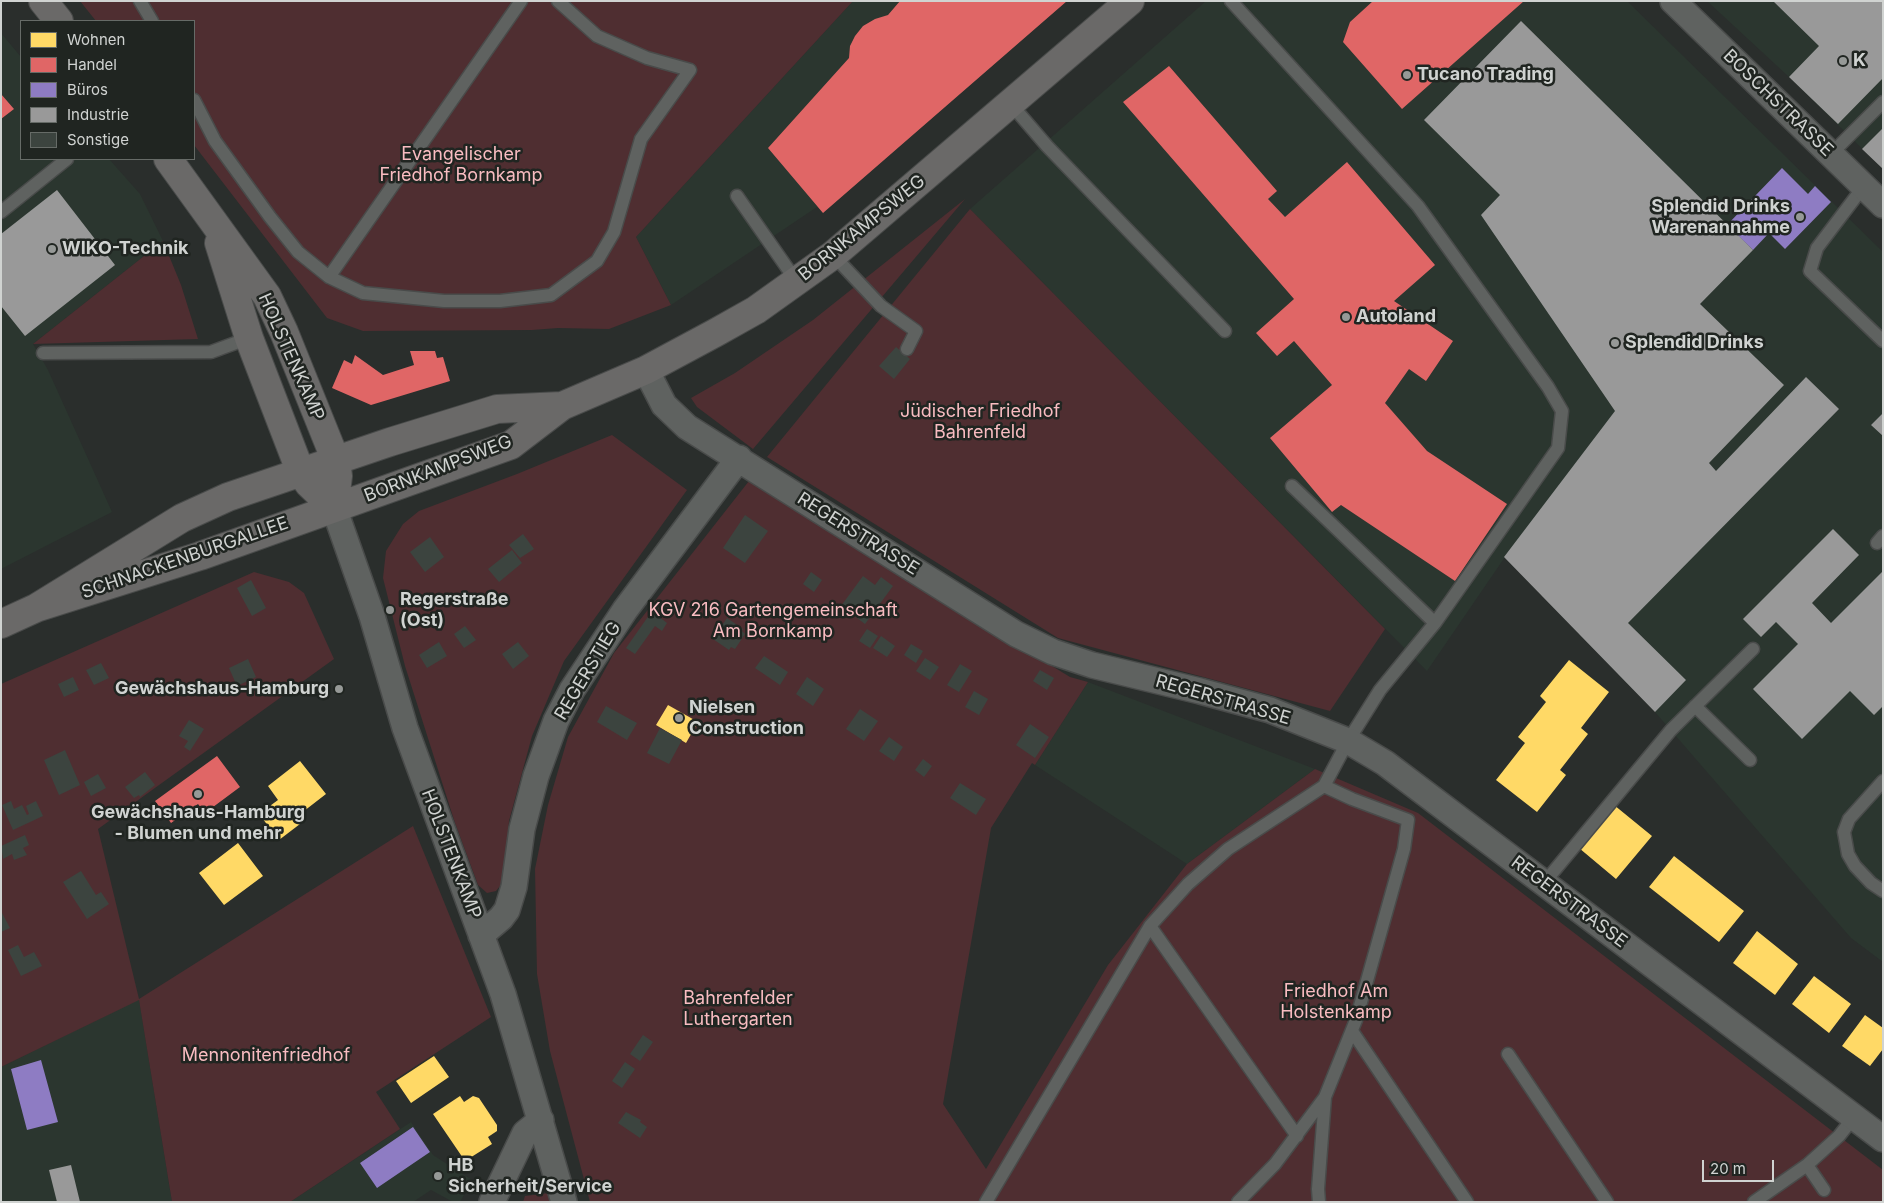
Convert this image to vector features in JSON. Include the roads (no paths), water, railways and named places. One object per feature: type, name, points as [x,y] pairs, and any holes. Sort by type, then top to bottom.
[{"type":"main road","points":[[43,1],[58,20]]},
{"type":"main road","name":"BORNKAMPSWEG","points":[[334,508],[511,445],[562,406],[646,370],[715,333],[797,282],[834,255],[1130,1]]},
{"type":"main road","name":"HOLSTENKAMP","points":[[169,160],[267,296],[284,332],[336,461],[338,476],[334,508]]},
{"type":"main road","name":"HOLSTENKAMP","points":[[211,220],[250,338],[301,473],[309,484],[334,508]]},
{"type":"main road","name":"BORNKAMPSWEG","points":[[301,473],[497,409],[562,406]]},
{"type":"main road","name":"SCHNACKENBURGALLEE","points":[[36,608],[182,518],[228,497],[301,473]]},
{"type":"main road","name":"SCHNACKENBURGALLEE","points":[[1,624],[36,608],[200,556],[334,508]]},
{"type":"street","name":"BOSCHSTRASSE","points":[[1672,1],[1883,205]]},
{"type":"street","name":"REGERSTRASSE","points":[[646,370],[664,405],[687,427],[1016,634],[1053,652],[1092,664],[1200,690],[1270,710],[1348,741],[1385,763],[1883,1139]]},
{"type":"street","name":"REGERSTIEG","points":[[481,935],[501,918],[507,910],[514,887],[522,829],[536,776],[556,721],[572,690],[625,610],[739,458]]},
{"type":"street","name":"HOLSTENKAMP","points":[[334,508],[372,616],[404,728],[503,994],[564,1202]]},
{"type":"street","points":[[492,1202],[522,1138],[540,1120]]},
{"type":"lane","points":[[140,1],[151,20]]},
{"type":"lane","points":[[328,277],[521,1]]},
{"type":"lane","points":[[195,102],[215,141],[270,217],[298,252],[328,277],[363,293],[444,301],[500,300],[551,295],[597,261],[614,232],[641,139],[690,70],[647,58],[597,36],[558,1]]},
{"type":"lane","points":[[986,1202],[1150,926],[1188,884],[1228,849],[1324,786],[1348,741],[1380,690],[1435,623],[1558,448],[1562,411],[1418,206],[1232,1]]},
{"type":"lane","points":[[1831,154],[1883,102]]},
{"type":"lane","points":[[1010,104],[1047,146],[1225,331]]},
{"type":"lane","points":[[1,212],[66,160]]},
{"type":"lane","points":[[1864,186],[1816,248],[1810,271],[1883,341]]},
{"type":"lane","points":[[737,196],[797,282]]},
{"type":"lane","points":[[834,255],[881,306],[916,331],[907,349]]},
{"type":"lane","points":[[43,354],[211,352],[250,338]]},
{"type":"lane","points":[[1292,486],[1435,623]]},
{"type":"lane","points":[[1544,883],[1671,730],[1753,649]]},
{"type":"lane","points":[[1695,706],[1750,760]]},
{"type":"lane","points":[[1883,781],[1849,819],[1844,832],[1848,854],[1855,866],[1871,883],[1883,891]]},
{"type":"lane","points":[[1238,1202],[1275,1164],[1325,1097],[1352,1031],[1404,849],[1408,820],[1352,799],[1324,786]]},
{"type":"lane","points":[[1150,926],[1297,1136]]},
{"type":"lane","points":[[1352,1031],[1467,1202]]},
{"type":"lane","points":[[1508,1054],[1607,1202]]},
{"type":"lane","points":[[1319,1202],[1318,1189],[1325,1097]]},
{"type":"lane","points":[[1754,1202],[1808,1165],[1839,1136],[1854,1117]]},
{"type":"lane","points":[[1808,1165],[1824,1190]]},
{"type":"place","name":"K","points":[[1843,61]]},
{"type":"place","name":"Tucano Trading","points":[[1407,75]]},
{"type":"place","name":"Splendid Drinks Warenannahme","points":[[1800,217]]},
{"type":"place","name":"WIKO-Technik","points":[[52,249]]},
{"type":"place","name":"Autoland","points":[[1346,317]]},
{"type":"place","name":"Splendid Drinks","points":[[1615,343]]},
{"type":"place","name":"Regerstraße (Ost)","points":[[390,610]]},
{"type":"place","name":"Gewächshaus-Hamburg","points":[[339,689]]},
{"type":"place","name":"Nielsen Construction","points":[[679,718]]},
{"type":"place","name":"Gewächshaus-Hamburg - Blumen und mehr","points":[[198,794]]},
{"type":"place","name":"HB Sicherheit/Service","points":[[438,1176]]},
{"type":"park label","name":"Evangelischer Friedhof Bornkamp","points":[[461,165]]},
{"type":"park label","name":"Jüdischer Friedhof Bahrenfeld","points":[[980,422]]},
{"type":"park label","name":"KGV 216 Gartengemeinschaft Am Bornkamp","points":[[773,621]]},
{"type":"park label","name":"Friedhof Am Holstenkamp","points":[[1336,1002]]},
{"type":"park label","name":"Bahrenfelder Luthergarten","points":[[738,1009]]},
{"type":"park label","name":"Mennonitenfriedhof","points":[[266,1056]]}]
